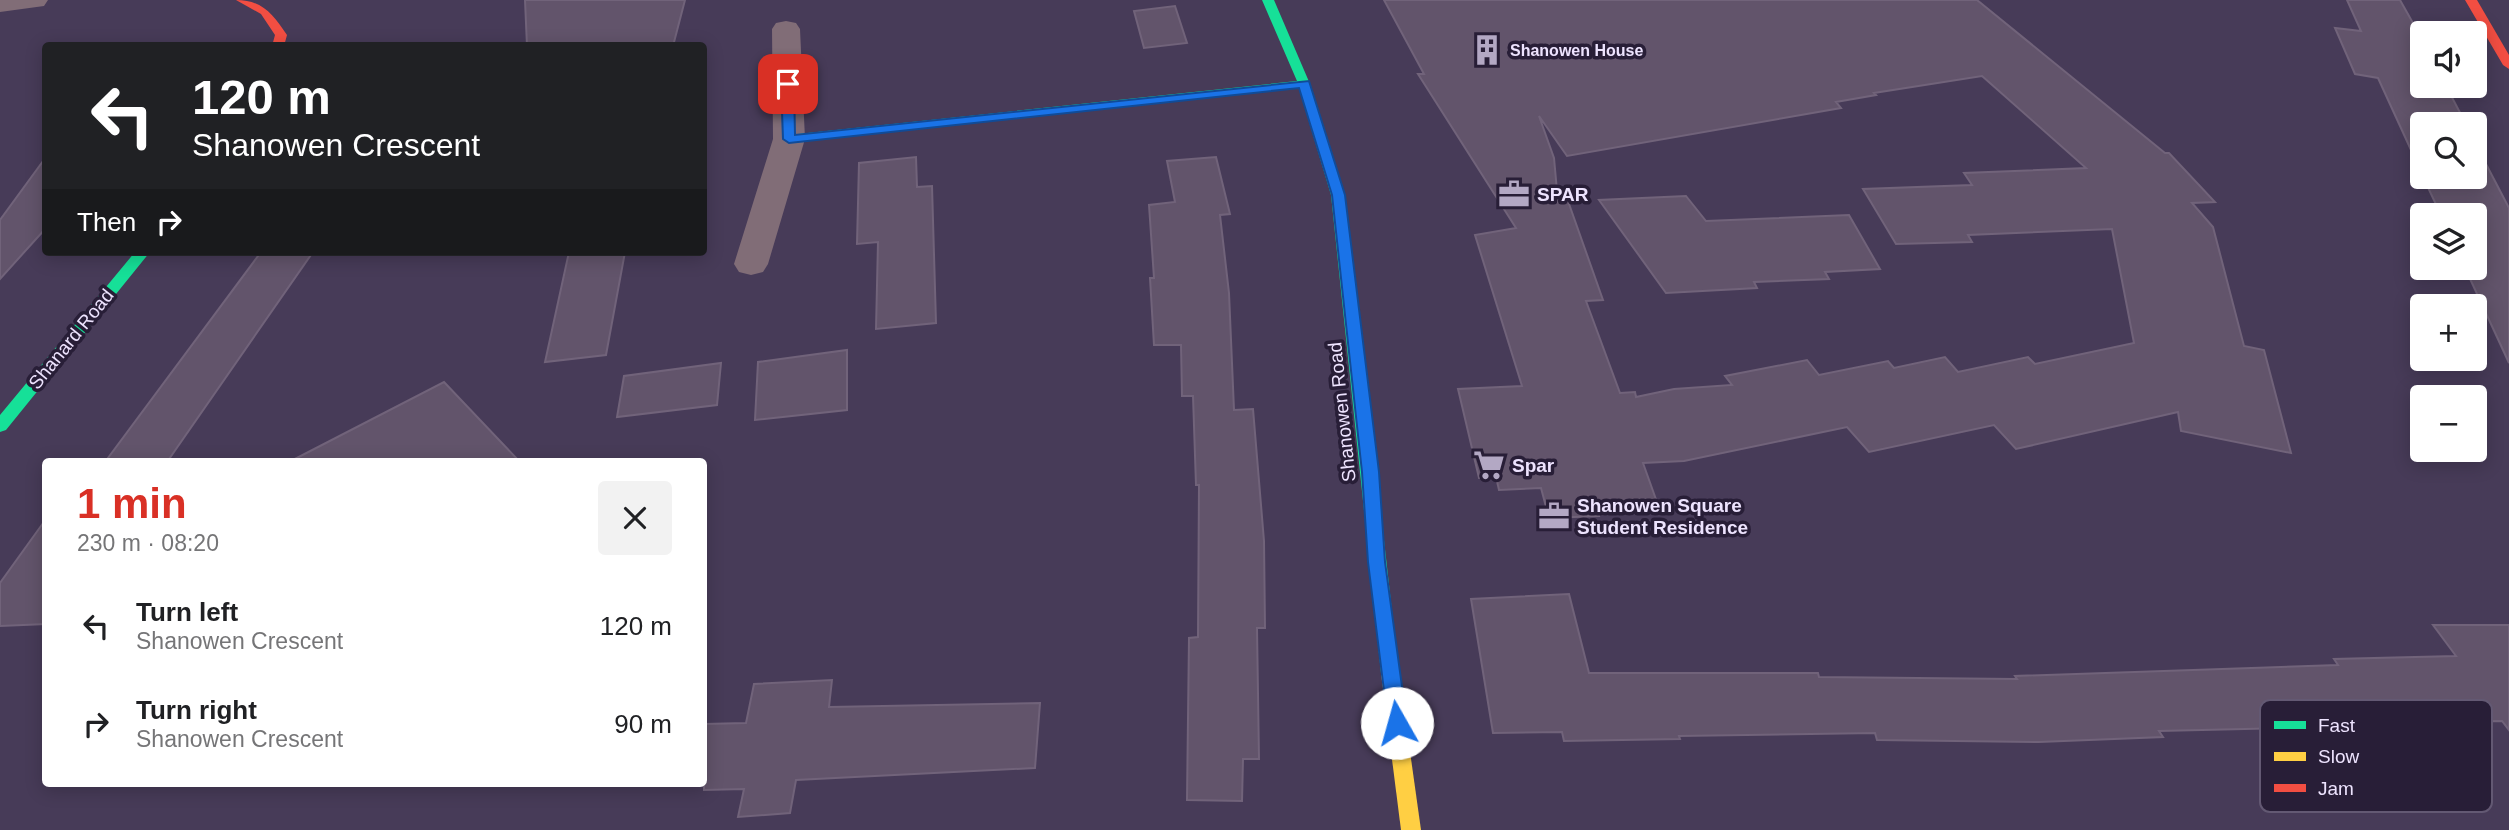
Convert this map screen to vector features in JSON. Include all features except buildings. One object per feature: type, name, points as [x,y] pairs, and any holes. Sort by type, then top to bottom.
[{"type":"street","points":[[0,4],[34,0]]},
{"type":"street","points":[[242,0],[265,12],[281,35],[279,42]]},
{"type":"street","name":"Shanowen Road","points":[[1268,0],[1304,84],[1338,195],[1370,472],[1376,562],[1411,830]]},
{"type":"street","points":[[2471,0],[2509,65]]},
{"type":"street","points":[[751,264],[789,139],[786,29]]},
{"type":"street","points":[[789,139],[1304,84]]},
{"type":"street","name":"Shanard Road","points":[[0,426],[140,256]]},
{"type":"traffic: fast","points":[[1268,0],[1304,84],[1338,195],[1390,673]]},
{"type":"traffic: fast","points":[[789,139],[1304,84]]},
{"type":"traffic: fast","points":[[0,426],[140,256]]},
{"type":"traffic: slow","points":[[1390,673],[1411,830]]},
{"type":"traffic: jam","points":[[242,0],[265,12],[281,35],[279,42]]},
{"type":"traffic: jam","points":[[2471,0],[2509,65]]},
{"type":"place","name":"Shanowen House","points":[[1487,50]]},
{"type":"place","name":"SPAR","points":[[1514,194]]},
{"type":"place","name":"Spar","points":[[1489,465]]},
{"type":"place","name":"Shanowen Square Student Residence","points":[[1554,516]]},
{"type":"route","points":[[788,84],[789,139],[1304,84],[1338,195],[1370,472],[1376,562],[1397,723]]}]
